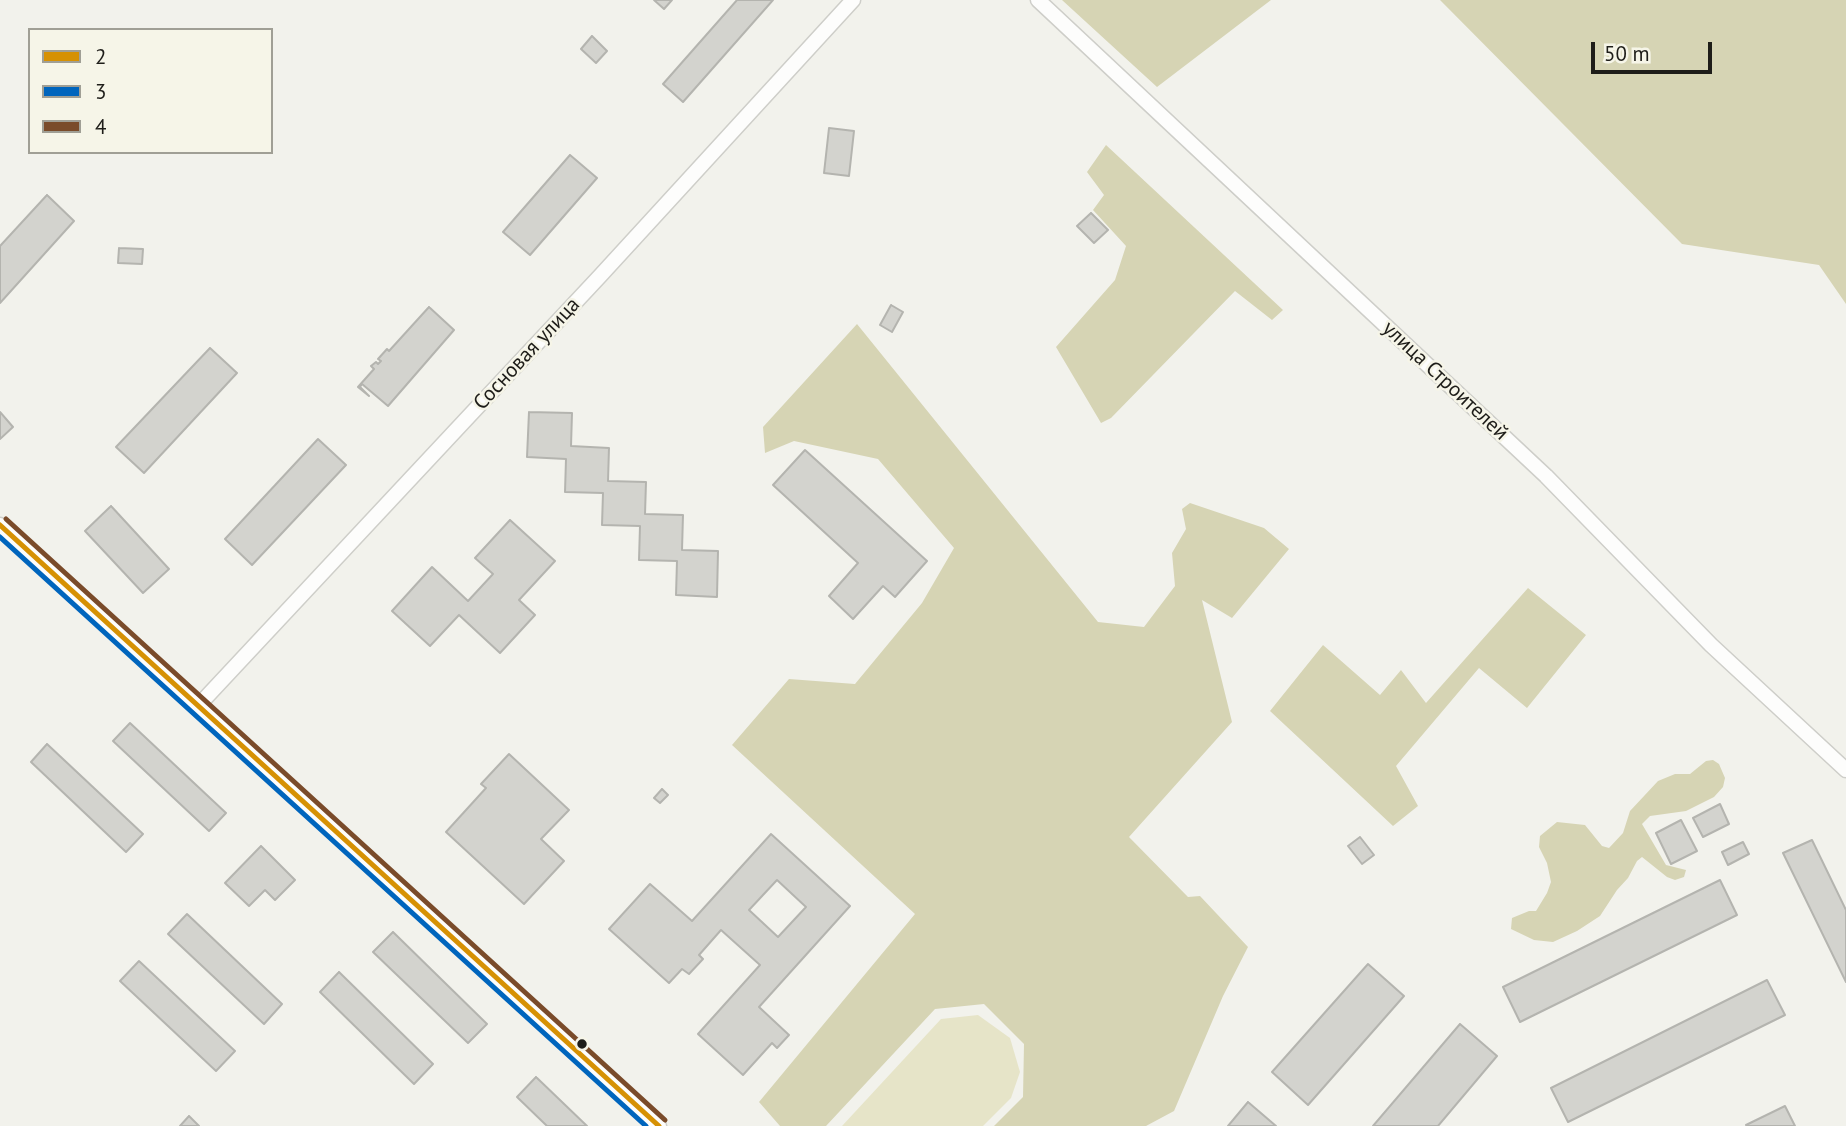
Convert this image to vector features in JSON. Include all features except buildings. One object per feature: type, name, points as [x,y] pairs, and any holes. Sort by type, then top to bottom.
[{"type":"street","name":"Сосновая улица","points":[[198,706],[600,276],[852,0]]},
{"type":"street","name":"улица Строителей","points":[[1038,0],[1546,476],[1712,645],[1846,770]]},
{"type":"street","points":[[0,525],[659,1126]]},
{"type":"shaded area","points":[[1062,0],[1271,0],[1157,87]]},
{"type":"shaded area","points":[[1440,0],[1846,0],[1846,304],[1819,265],[1682,244]]},
{"type":"shaded area","points":[[1106,145],[1283,310],[1272,320],[1235,291],[1111,418],[1101,423],[1056,347],[1115,280],[1126,246],[1093,210],[1104,195],[1087,172]]},
{"type":"shaded area","points":[[857,324],[1098,622],[1144,627],[1175,586],[1172,553],[1186,529],[1182,509],[1190,503],[1264,528],[1289,549],[1232,618],[1202,600],[1232,722],[1129,837],[1188,897],[1200,896],[1248,947],[1223,996],[1174,1111],[1146,1126],[994,1126],[1023,1097],[1024,1044],[984,1004],[935,1009],[826,1126],[780,1126],[759,1102],[915,914],[732,745],[789,679],[855,684],[922,603],[954,548],[878,459],[794,441],[765,453],[763,427]]},
{"type":"shaded area","points":[[1528,588],[1586,635],[1527,708],[1479,668],[1396,766],[1418,806],[1393,826],[1270,711],[1323,645],[1380,695],[1401,670],[1426,703]]},
{"type":"shaded area","points":[[1713,760],[1719,764],[1725,778],[1723,787],[1714,797],[1686,811],[1650,816],[1642,824],[1666,865],[1686,870],[1684,877],[1675,880],[1667,877],[1642,857],[1600,916],[1577,931],[1553,942],[1534,940],[1511,929],[1512,918],[1536,911],[1551,882],[1547,863],[1539,847],[1540,836],[1557,822],[1585,825],[1602,846],[1609,848],[1623,833],[1630,811],[1658,781],[1675,774],[1690,774],[1706,761]]},
{"type":"shaded area","points":[[978,1015],[1010,1038],[1020,1072],[1011,1098],[983,1126],[842,1126],[941,1019]]},
{"type":"transit line","name":"4","points":[[6,519],[665,1120]]},
{"type":"transit line","name":"2","points":[[0,525],[659,1126]]},
{"type":"transit line","name":"3","points":[[0,537],[646,1126]]}]
